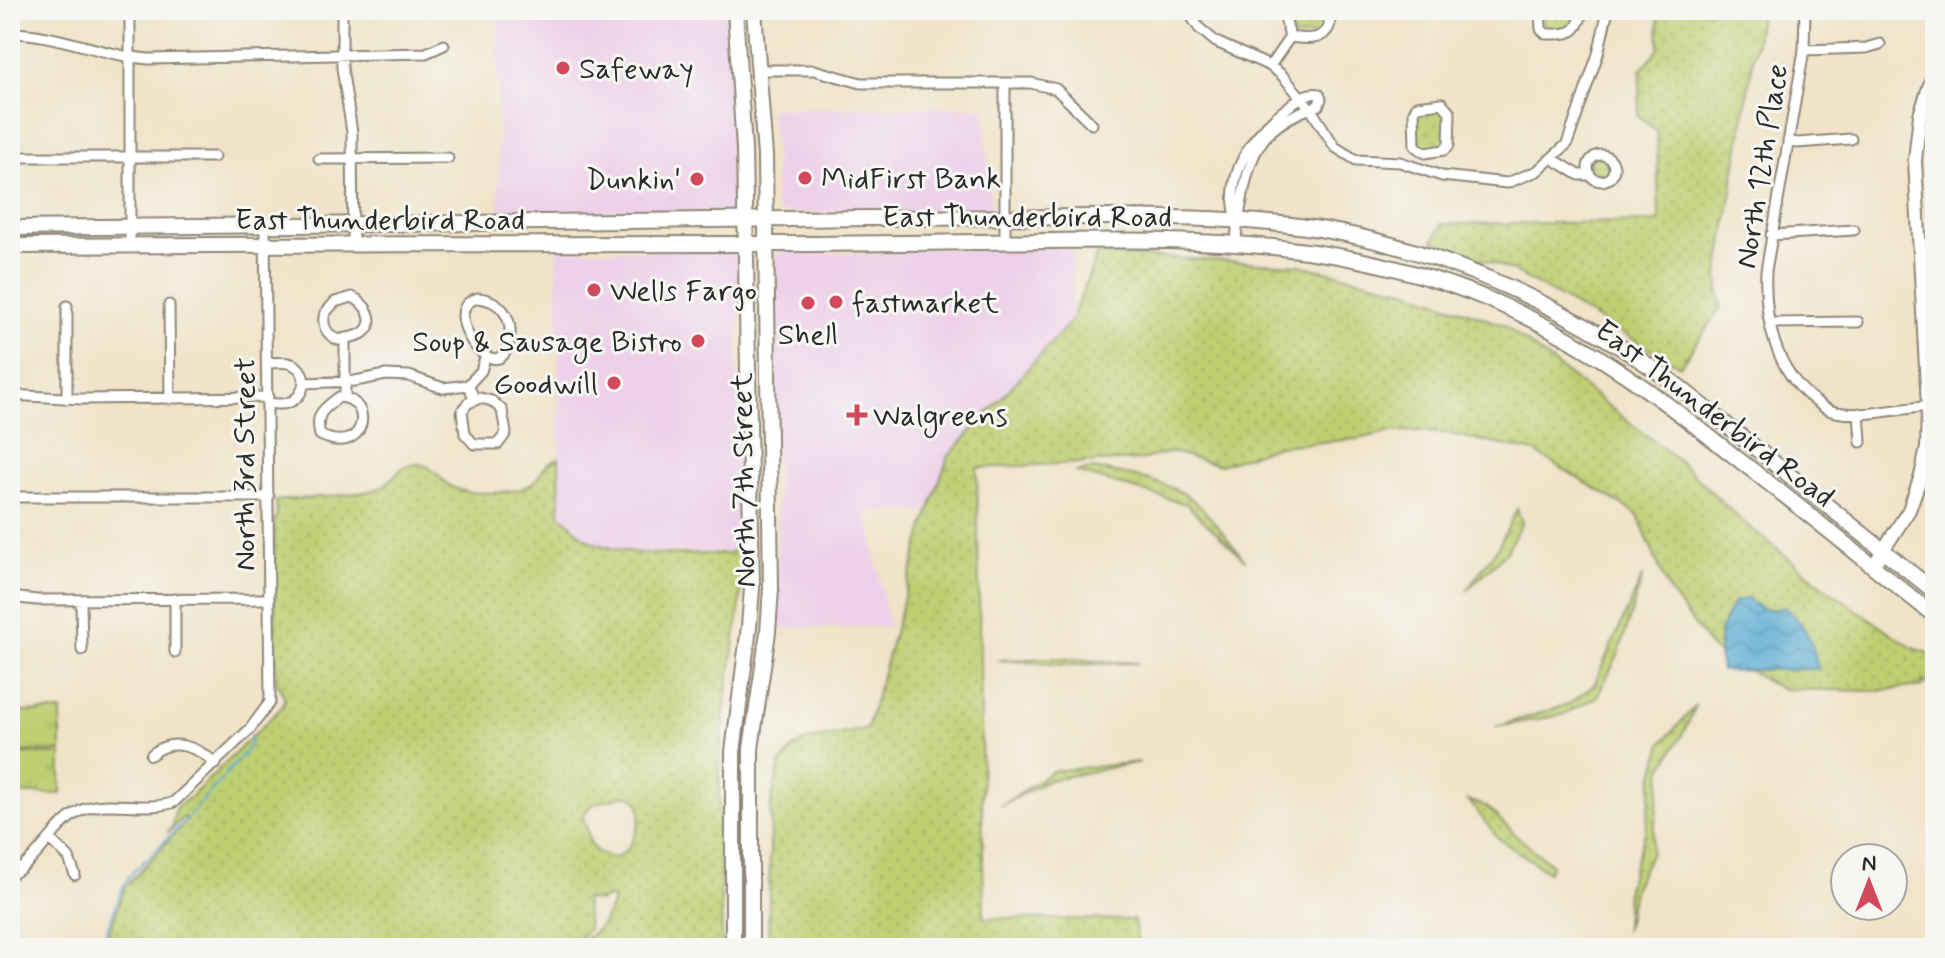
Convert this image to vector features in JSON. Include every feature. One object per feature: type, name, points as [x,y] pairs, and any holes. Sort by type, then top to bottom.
[{"type":"main road","name":"North 7th Street","points":[[733,948],[732,767],[752,588],[744,149],[735,10]]},
{"type":"main road","name":"North 7th Street","points":[[751,948],[751,749],[771,600],[765,143],[754,10]]},
{"type":"main road","name":"East Thunderbird Road","points":[[10,228],[1005,217],[1237,219],[1320,229],[1391,246],[1476,274],[1576,320],[1644,361],[1678,386],[1935,592]]},
{"type":"main road","points":[[896,242],[906,218]]},
{"type":"main road","points":[[822,244],[841,235],[881,234],[906,218]]},
{"type":"main road","name":"East Thunderbird Road","points":[[10,246],[1157,240],[1236,242],[1322,253],[1388,267],[1470,293],[1533,319],[1607,361],[1665,401],[1935,616]]},
{"type":"street","points":[[130,10],[130,246]]},
{"type":"street","points":[[342,10],[342,54],[352,159],[353,245]]},
{"type":"street","points":[[1187,10],[1199,28],[1216,42],[1270,66],[1293,86],[1335,147],[1356,160],[1400,162],[1442,176],[1507,183],[1537,171],[1567,144],[1598,54],[1608,10]]},
{"type":"street","points":[[1270,66],[1290,37],[1286,22],[1289,10]]},
{"type":"street","points":[[1290,37],[1320,38],[1326,35],[1330,24],[1325,10]]},
{"type":"street","points":[[1540,10],[1541,29],[1546,34],[1574,31],[1579,26],[1583,10]]},
{"type":"street","name":"North 12th Place","points":[[1805,10],[1804,50],[1765,284],[1778,353],[1786,372],[1801,390],[1823,407],[1837,413],[1859,413]]},
{"type":"street","points":[[10,33],[45,34],[149,59],[426,53],[444,45]]},
{"type":"street","points":[[1804,50],[1853,49],[1880,44]]},
{"type":"street","points":[[1873,566],[1909,510],[1921,476],[1932,406],[1915,160],[1920,115],[1935,69]]},
{"type":"street","points":[[759,70],[814,70],[861,83],[1031,83],[1056,89],[1092,124]]},
{"type":"street","points":[[1005,83],[1005,242]]},
{"type":"street","points":[[1236,242],[1237,219],[1232,205],[1234,185],[1257,143],[1273,118],[1308,93],[1319,94],[1320,103],[1285,120],[1257,143]]},
{"type":"street","points":[[1442,103],[1450,112],[1449,145],[1444,150],[1425,153],[1415,146],[1414,112],[1417,106],[1442,103]]},
{"type":"street","points":[[1788,141],[1851,139]]},
{"type":"street","points":[[1420,168],[1425,153]]},
{"type":"street","points":[[10,157],[214,157]]},
{"type":"street","points":[[319,159],[448,158]]},
{"type":"street","points":[[1553,159],[1579,175],[1590,175]]},
{"type":"street","name":"North 3rd Street","points":[[216,764],[250,729],[270,702],[265,226]]},
{"type":"street","points":[[1771,235],[1854,230]]},
{"type":"street","points":[[352,297],[365,304],[369,326],[363,333],[345,338],[338,340],[330,335],[323,318],[335,302],[352,297]]},
{"type":"street","points":[[478,298],[490,299],[501,306],[509,329],[506,350],[498,357],[485,358],[477,352],[463,316],[468,303],[478,298]]},
{"type":"street","points":[[169,305],[170,399]]},
{"type":"street","points":[[67,306],[67,399]]},
{"type":"street","points":[[1771,323],[1858,322]]},
{"type":"street","points":[[345,338],[345,397]]},
{"type":"street","points":[[304,383],[346,382],[399,375],[443,388],[468,385],[481,371],[485,358]]},
{"type":"street","points":[[10,395],[289,403],[298,397],[304,383],[299,369],[291,363],[267,363]]},
{"type":"street","points":[[468,385],[475,400]]},
{"type":"street","points":[[339,397],[345,397],[358,405],[360,428],[354,437],[346,441],[331,441],[320,435],[317,423],[319,414],[339,397]]},
{"type":"street","points":[[475,400],[492,401],[502,410],[506,433],[498,444],[474,444],[465,434],[462,411],[475,400]]},
{"type":"street","points":[[1861,442],[1859,413],[1932,406]]},
{"type":"street","points":[[10,497],[269,497]]},
{"type":"street","points":[[10,597],[81,600],[269,599]]},
{"type":"street","points":[[175,599],[175,652]]},
{"type":"street","points":[[81,600],[82,650]]},
{"type":"street","points":[[10,875],[33,858],[71,817],[91,807],[164,806],[174,802],[216,764],[197,748],[187,746],[164,746],[151,755]]},
{"type":"street","points":[[50,839],[69,858],[75,875]]},
{"type":"shaded area","points":[[498,10],[729,10],[738,133],[737,209],[729,213],[616,210],[499,216]]},
{"type":"shaded area","points":[[984,107],[991,211],[782,213],[775,208],[775,153],[769,108]]},
{"type":"shaded area","points":[[1072,248],[1071,321],[949,456],[929,511],[867,511],[889,627],[774,628],[777,555],[775,256],[784,250],[881,253],[899,249]]},
{"type":"shaded area","points":[[557,250],[730,250],[739,257],[740,323],[737,345],[745,552],[617,551],[585,538],[573,522],[560,515]]},
{"type":"green space","points":[[1289,10],[1325,10],[1326,35],[1295,38],[1286,22]]},
{"type":"green space","points":[[1540,10],[1583,10],[1579,26],[1546,34]]},
{"type":"green space","points":[[1658,10],[1761,10],[1718,276],[1721,308],[1680,366],[1513,271],[1433,241],[1442,224],[1659,222],[1657,132],[1638,115],[1641,70],[1659,48]]},
{"type":"green space","points":[[1417,106],[1448,107],[1449,145],[1418,150]]},
{"type":"green space","points":[[1601,155],[1610,159],[1614,168],[1610,177],[1601,181],[1592,177],[1588,168],[1592,159]]},
{"type":"green space","points":[[1097,254],[1300,265],[1406,290],[1504,325],[1678,460],[1742,521],[1826,588],[1911,647],[1935,658],[1935,688],[1922,681],[1922,686],[1876,691],[1781,689],[1713,650],[1669,591],[1637,514],[1535,452],[1450,434],[1417,431],[1278,446],[1220,465],[1171,452],[1140,460],[977,468],[984,918],[1134,920],[1139,948],[768,948],[771,803],[780,765],[793,748],[808,740],[867,729],[925,523],[948,457],[1071,321]]},
{"type":"green space","points":[[559,458],[560,515],[587,539],[603,546],[638,553],[729,554],[742,548],[739,611],[724,714],[720,772],[722,948],[575,948],[604,920],[614,899],[607,897],[599,901],[585,899],[588,929],[571,948],[103,948],[125,887],[187,820],[184,817],[167,833],[172,827],[176,807],[191,797],[283,706],[285,698],[276,681],[276,501],[374,490],[403,468],[415,464],[431,468],[446,483],[458,489],[480,493],[504,492],[533,483],[552,461]],"holes":[[[630,796],[638,801],[640,808],[632,841],[614,858],[597,852],[583,818],[586,812],[598,802]]]},
{"type":"green space","points":[[1091,469],[1143,479],[1182,492],[1205,512],[1246,561],[1186,504],[1076,472]]},
{"type":"green space","points":[[1517,509],[1522,522],[1506,553],[1466,591],[1498,547]]},
{"type":"green space","points":[[1643,575],[1619,653],[1597,697],[1562,715],[1495,727],[1569,704],[1594,685]]},
{"type":"green space","points":[[1051,658],[1139,663],[1063,665],[998,660]]},
{"type":"green space","points":[[1696,705],[1662,769],[1651,853],[1634,887],[1625,931],[1627,888],[1646,829],[1652,783],[1662,743]]},
{"type":"green space","points":[[61,711],[61,751],[18,752],[18,712]]},
{"type":"green space","points":[[18,754],[61,754],[61,794],[18,794]]},
{"type":"green space","points":[[1140,762],[1049,780],[1000,806],[1053,771]]},
{"type":"green space","points":[[1468,800],[1487,807],[1552,865],[1548,872],[1499,839]]},
{"type":"water","points":[[1748,598],[1760,608],[1774,610],[1784,607],[1798,619],[1814,651],[1818,669],[1721,671],[1721,628],[1734,602]]},
{"type":"waterway","points":[[100,948],[130,875],[186,820],[246,751],[251,743],[250,735]]},
{"type":"place","name":"Safeway","points":[[563,68]]},
{"type":"place","name":"MidFirst Bank","points":[[805,178]]},
{"type":"place","name":"Dunkin'","points":[[697,179]]},
{"type":"place","name":"Wells Fargo","points":[[594,290]]},
{"type":"place","name":"fastmarket","points":[[836,302]]},
{"type":"place","name":"Shell","points":[[808,303]]},
{"type":"place","name":"Soup & Sausage Bistro","points":[[698,341]]},
{"type":"place","name":"Goodwill","points":[[614,383]]},
{"type":"place","name":"Walgreens","points":[[857,415]]}]
